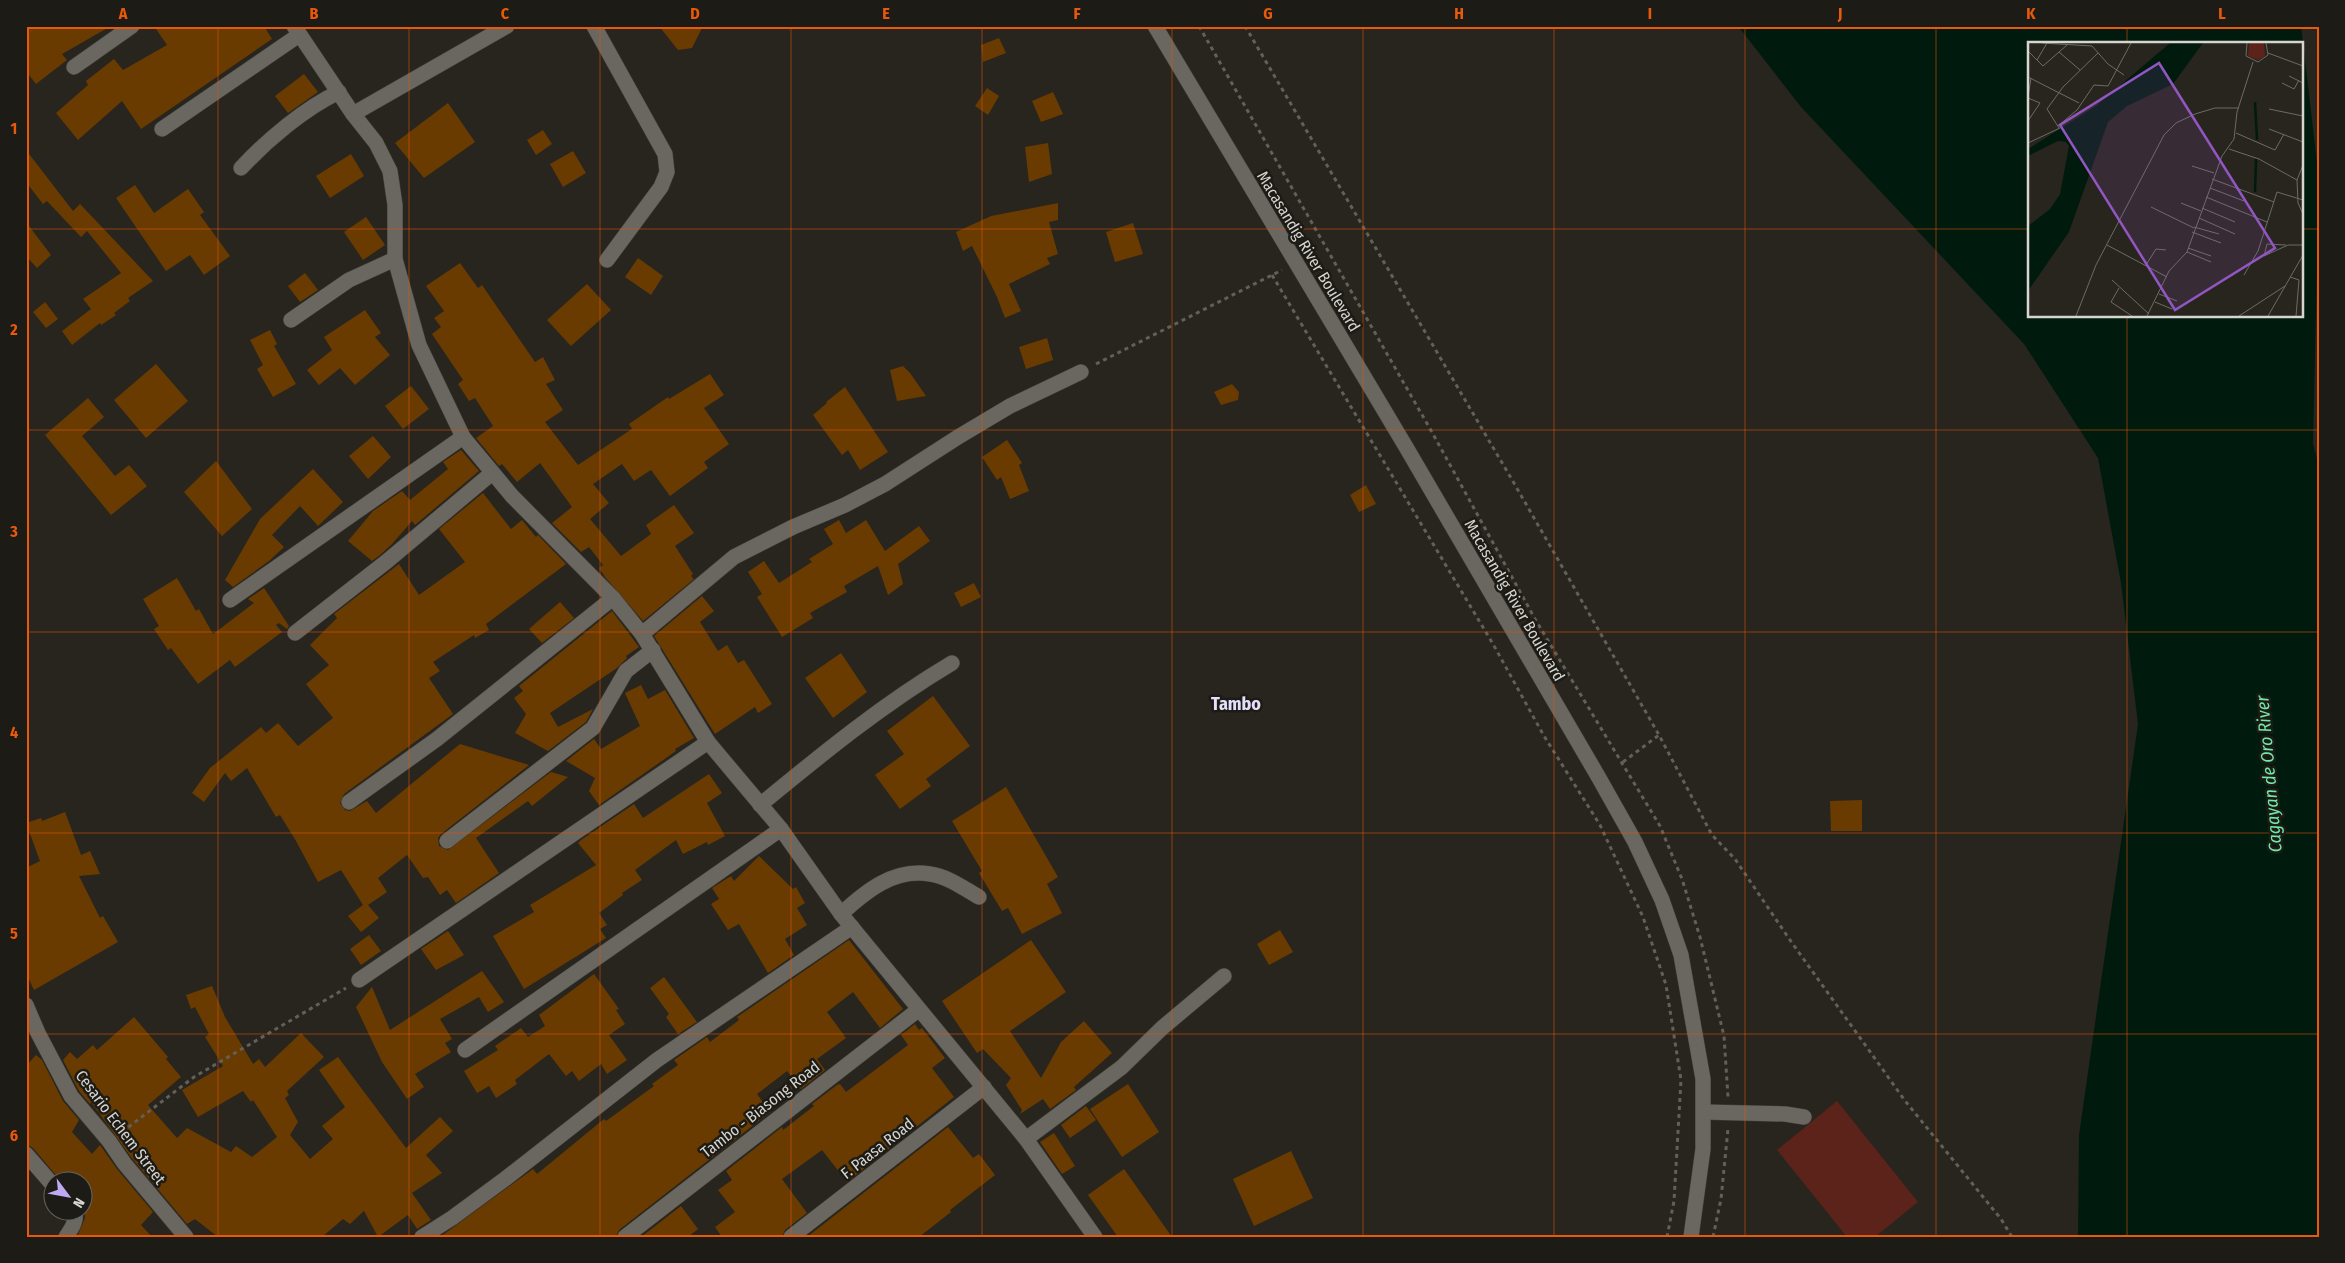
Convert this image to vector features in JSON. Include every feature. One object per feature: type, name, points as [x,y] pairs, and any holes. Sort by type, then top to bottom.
[{"type":"street","points":[[74,66],[132,26]]},
{"type":"street","points":[[353,114],[507,26]]},
{"type":"street","points":[[594,26],[665,154],[668,172],[661,187],[607,260]]},
{"type":"street","name":"Macasandig River Boulevard","points":[[1155,26],[1635,842],[1662,900],[1681,955],[1703,1079],[1703,1149],[1691,1237]]},
{"type":"street","points":[[162,129],[297,30],[353,114],[376,143],[390,171],[395,205],[395,259],[419,345],[463,437],[534,520],[613,598],[642,634],[708,742],[781,829],[841,914],[1026,1139],[1096,1237]]},
{"type":"street","points":[[242,168],[257,150],[322,100],[339,92]]},
{"type":"street","points":[[291,320],[349,280],[395,259]]},
{"type":"street","points":[[642,634],[734,557],[885,484],[1010,406],[1082,372]]},
{"type":"street","points":[[230,600],[463,437]]},
{"type":"street","points":[[295,633],[386,562],[492,473]]},
{"type":"street","points":[[349,802],[437,739],[613,598]]},
{"type":"street","points":[[447,841],[593,728],[626,671],[653,650]]},
{"type":"street","points":[[760,805],[843,737],[891,702],[952,663]]},
{"type":"street","points":[[359,980],[708,742]]},
{"type":"street","points":[[465,1050],[781,829]]},
{"type":"street","points":[[841,914],[873,887],[913,873],[932,874],[979,897]]},
{"type":"street","points":[[422,1237],[452,1218],[505,1179],[656,1060],[852,927]]},
{"type":"street","points":[[1026,1139],[1122,1067],[1162,1028],[1224,976]]},
{"type":"street","name":"Cesario Echem Street","points":[[26,1005],[38,1033],[71,1096],[186,1237]]},
{"type":"street","name":"Tambo - Biasong Road","points":[[625,1237],[918,1010]]},
{"type":"street","name":"F. Paasa Road","points":[[791,1237],[984,1087]]},
{"type":"street","points":[[1704,1112],[1786,1114],[1804,1117]]},
{"type":"street","points":[[26,1154],[42,1172]]},
{"type":"street","points":[[66,1237],[74,1226],[75,1220]]},
{"type":"path","points":[[1245,26],[1511,478],[1659,736],[1712,835],[1735,859],[1792,944],[1906,1102],[2001,1219],[2012,1237]]},
{"type":"path","points":[[1082,372],[1296,263]]},
{"type":"path","points":[[1272,275],[1493,644],[1544,736],[1600,825],[1643,918],[1666,985],[1681,1080],[1675,1193],[1667,1237]]},
{"type":"path","points":[[1623,762],[1659,736]]},
{"type":"path","points":[[109,1141],[194,1077],[359,980]]},
{"type":"shaded area","points":[[1837,1101],[1918,1202],[1875,1237],[1847,1237],[1777,1150]]},
{"type":"water","name":"Cagayan de Oro River","points":[[1738,26],[2301,26],[2319,180],[2313,444],[2319,466],[2319,1237],[2078,1237],[2079,1135],[2138,724],[2121,583],[2098,458],[2024,344],[1801,107]]},
{"type":"building","points":[[26,26],[111,26],[62,54],[67,60],[36,84],[26,71]]},
{"type":"building","points":[[154,26],[264,26],[272,39],[141,129],[122,101],[78,140],[56,113],[88,85],[86,81],[114,59],[123,70],[167,45]]},
{"type":"building","points":[[659,26],[703,26],[692,48],[678,50]]},
{"type":"building","points":[[999,38],[1006,53],[983,62],[981,45]]},
{"type":"building","points":[[304,74],[318,92],[288,113],[275,96]]},
{"type":"building","points":[[987,88],[999,96],[988,115],[975,106]]},
{"type":"building","points":[[1053,92],[1063,114],[1041,122],[1032,101]]},
{"type":"building","points":[[448,103],[475,142],[424,178],[395,143]]},
{"type":"building","points":[[543,130],[552,144],[536,155],[527,140]]},
{"type":"building","points":[[1048,143],[1052,174],[1029,182],[1025,147]]},
{"type":"building","points":[[26,150],[73,211],[80,204],[153,281],[128,298],[130,301],[114,313],[116,315],[101,325],[100,323],[72,345],[62,331],[91,309],[83,299],[121,273],[87,231],[81,237],[47,201],[43,204],[26,182]]},
{"type":"building","points":[[573,151],[586,173],[563,187],[550,164]]},
{"type":"building","points":[[351,154],[364,176],[330,198],[316,176]]},
{"type":"building","points":[[135,185],[154,213],[188,189],[204,212],[200,215],[230,256],[204,275],[190,255],[166,271],[116,198]]},
{"type":"building","points":[[1058,203],[1058,220],[1049,222],[1058,254],[1047,258],[1050,264],[1009,284],[1021,311],[1005,318],[972,246],[963,251],[956,232],[991,216]]},
{"type":"building","points":[[366,217],[385,245],[363,260],[344,232]]},
{"type":"building","points":[[26,222],[51,255],[37,268],[26,256]]},
{"type":"building","points":[[1133,223],[1143,254],[1115,262],[1106,232]]},
{"type":"building","points":[[638,258],[663,276],[651,295],[625,277]]},
{"type":"building","points":[[460,263],[478,288],[482,285],[535,362],[543,357],[555,380],[546,384],[563,410],[545,422],[578,465],[632,429],[629,424],[668,397],[669,399],[710,374],[724,395],[704,408],[729,444],[704,462],[708,468],[670,496],[651,470],[634,481],[622,464],[593,484],[609,503],[590,519],[621,556],[651,534],[646,525],[674,505],[694,533],[675,546],[693,574],[691,576],[694,579],[643,621],[605,577],[599,568],[603,565],[589,547],[581,552],[552,523],[572,507],[540,463],[517,482],[502,464],[499,466],[476,438],[493,426],[475,398],[469,401],[458,384],[463,380],[432,334],[441,327],[434,318],[444,311],[426,286]]},
{"type":"building","points":[[305,273],[318,290],[300,302],[288,286]]},
{"type":"building","points":[[587,284],[611,310],[571,346],[547,320]]},
{"type":"building","points":[[45,302],[58,319],[46,328],[33,312]]},
{"type":"building","points":[[365,310],[381,333],[375,337],[390,355],[355,385],[340,368],[319,385],[307,370],[332,350],[324,337]]},
{"type":"building","points":[[270,330],[277,344],[274,346],[296,384],[273,397],[257,369],[263,365],[250,340]]},
{"type":"building","points":[[1047,338],[1053,360],[1026,369],[1019,347]]},
{"type":"building","points":[[156,364],[188,401],[146,438],[114,400]]},
{"type":"building","points":[[903,366],[926,396],[897,401],[890,370]]},
{"type":"building","points":[[1232,384],[1239,392],[1238,400],[1221,405],[1214,392]]},
{"type":"building","points":[[411,386],[429,409],[403,429],[385,406]]},
{"type":"building","points":[[845,387],[888,452],[860,470],[848,450],[842,455],[813,415]]},
{"type":"building","points":[[88,398],[104,417],[82,436],[115,476],[129,465],[147,486],[111,515],[45,435]]},
{"type":"building","points":[[373,436],[391,457],[368,479],[349,456]]},
{"type":"building","points":[[1007,440],[1022,463],[1019,465],[1029,491],[1010,499],[1001,477],[997,480],[982,457]]},
{"type":"building","points":[[461,450],[479,471],[415,525],[412,521],[380,555],[372,561],[348,541],[373,511],[402,491],[410,500],[448,469],[443,462]]},
{"type":"building","points":[[216,461],[252,509],[222,536],[184,492]]},
{"type":"building","points":[[313,469],[343,502],[318,526],[300,506],[272,535],[284,547],[269,561],[233,587],[225,580],[260,519]]},
{"type":"building","points":[[1366,485],[1376,504],[1359,512],[1350,495]]},
{"type":"building","points":[[483,493],[511,529],[522,520],[536,537],[538,535],[566,564],[486,624],[489,630],[475,638],[474,635],[433,662],[440,671],[429,678],[453,714],[344,794],[340,803],[345,810],[350,811],[367,801],[376,813],[460,744],[529,765],[441,834],[438,838],[439,846],[448,850],[551,772],[568,777],[532,806],[528,801],[476,838],[499,873],[456,903],[447,890],[440,895],[428,877],[423,878],[407,855],[378,878],[387,892],[368,905],[379,918],[361,932],[348,916],[363,905],[341,870],[318,882],[280,815],[276,817],[247,768],[231,781],[225,773],[204,802],[192,793],[210,768],[261,727],[266,733],[278,723],[298,746],[333,718],[306,684],[329,665],[310,645],[337,618],[334,614],[399,564],[419,595],[465,562],[439,529]]},
{"type":"building","points":[[839,520],[846,533],[866,520],[885,551],[919,526],[930,541],[898,564],[903,584],[888,595],[878,566],[844,586],[847,592],[810,613],[813,618],[782,637],[757,597],[762,594],[748,572],[764,561],[779,583],[812,562],[809,559],[833,544],[824,529]]},
{"type":"building","points":[[177,578],[196,611],[199,609],[213,634],[254,603],[248,599],[264,588],[289,626],[287,629],[279,623],[276,625],[282,632],[235,667],[230,660],[198,684],[171,648],[168,650],[154,629],[159,626],[143,599]]},
{"type":"building","points":[[974,583],[981,597],[961,607],[954,593]]},
{"type":"building","points":[[702,596],[714,611],[700,622],[718,651],[727,645],[738,663],[744,660],[772,704],[758,713],[755,707],[715,734],[654,636]]},
{"type":"building","points":[[560,602],[574,618],[542,643],[529,629]]},
{"type":"building","points":[[612,611],[639,647],[626,656],[627,658],[617,668],[550,713],[558,727],[593,709],[586,722],[548,751],[515,733],[526,714],[514,698],[523,691],[519,686]]},
{"type":"building","points":[[841,653],[867,692],[833,718],[805,678]]},
{"type":"building","points":[[641,685],[648,699],[665,690],[694,738],[675,749],[676,751],[599,805],[589,791],[595,778],[566,761],[594,739],[601,749],[640,726],[625,693]]},
{"type":"building","points":[[933,696],[970,746],[926,779],[931,786],[900,809],[875,775],[904,754],[887,731]]},
{"type":"building","points":[[709,774],[722,793],[707,803],[725,836],[708,845],[707,842],[683,854],[676,840],[635,870],[642,880],[622,893],[623,895],[599,913],[607,925],[600,929],[606,938],[524,989],[493,936],[534,912],[530,905],[596,865],[578,843],[581,840],[634,804],[643,818]]},
{"type":"building","points":[[1006,787],[1058,877],[1047,884],[1062,913],[1022,934],[1008,908],[1002,911],[979,873],[982,871],[952,821]]},
{"type":"building","points":[[1862,800],[1862,831],[1831,831],[1830,801]]},
{"type":"building","points":[[65,812],[81,855],[90,851],[100,874],[79,876],[100,918],[103,916],[118,942],[34,990],[26,973],[26,868],[40,861],[26,823],[41,818],[42,821]]},
{"type":"building","points":[[759,856],[793,889],[796,887],[805,903],[797,908],[807,925],[785,939],[794,955],[768,973],[739,924],[728,930],[711,904],[719,899],[712,888],[731,876],[734,881]]},
{"type":"building","points":[[1280,930],[1293,952],[1269,965],[1257,944]]},
{"type":"building","points":[[448,931],[464,955],[436,970],[421,949]]},
{"type":"building","points":[[369,935],[381,951],[361,965],[350,949]]},
{"type":"building","points":[[849,940],[903,1009],[880,1028],[853,992],[827,1012],[846,1038],[817,1059],[825,1070],[801,1089],[787,1071],[757,1094],[770,1112],[619,1230],[616,1237],[440,1237],[533,1169],[537,1174],[604,1119],[606,1121],[654,1086],[652,1084],[678,1065],[674,1060],[707,1037],[710,1042],[739,1020],[737,1017]]},
{"type":"building","points":[[1031,940],[1066,992],[1010,1031],[1041,1078],[1061,1042],[1084,1021],[1112,1053],[1074,1087],[1076,1090],[1050,1109],[1043,1099],[1020,1114],[1022,1110],[1006,1085],[1011,1078],[983,1049],[977,1053],[942,1001]]},
{"type":"building","points":[[482,971],[504,1002],[488,1012],[479,997],[440,1019],[452,1039],[445,1043],[451,1052],[415,1074],[424,1087],[407,1099],[382,1062],[356,1007],[372,987],[390,1030]]},
{"type":"building","points":[[594,974],[619,1009],[616,1010],[625,1024],[609,1035],[627,1060],[607,1074],[601,1064],[579,1081],[572,1071],[566,1076],[549,1054],[515,1080],[517,1084],[496,1098],[489,1086],[477,1093],[464,1071],[498,1050],[495,1046],[521,1028],[528,1037],[545,1026],[539,1015]]},
{"type":"building","points":[[664,977],[697,1022],[678,1034],[666,1017],[669,1014],[650,988]]},
{"type":"building","points":[[212,986],[225,1017],[253,1064],[259,1059],[265,1067],[301,1033],[324,1057],[287,1091],[289,1095],[285,1098],[298,1122],[290,1135],[310,1159],[333,1139],[322,1126],[345,1107],[319,1070],[338,1057],[406,1148],[440,1117],[453,1131],[426,1155],[442,1173],[412,1193],[431,1220],[417,1229],[408,1215],[378,1237],[364,1211],[350,1224],[343,1219],[322,1237],[218,1237],[195,1219],[187,1224],[131,1157],[91,1102],[90,1104],[79,1091],[63,1060],[70,1052],[77,1059],[93,1045],[97,1050],[134,1017],[168,1057],[166,1059],[181,1077],[148,1105],[177,1138],[187,1128],[231,1152],[236,1146],[252,1157],[277,1137],[253,1100],[251,1102],[243,1091],[198,1117],[182,1090],[223,1066],[205,1037],[209,1034],[195,1007],[191,1009],[186,995]]},
{"type":"building","points":[[915,1024],[919,1030],[922,1028],[945,1058],[932,1068],[954,1097],[847,1182],[822,1150],[782,1179],[807,1213],[785,1230],[782,1237],[722,1237],[715,1227],[735,1212],[718,1190],[732,1180],[726,1171],[782,1127],[783,1130],[814,1106],[812,1104],[837,1085],[840,1084],[846,1092],[908,1045],[901,1035]]},
{"type":"building","points":[[36,1055],[42,1060],[63,1101],[79,1120],[72,1132],[92,1154],[100,1145],[117,1169],[153,1212],[141,1225],[152,1237],[77,1237],[84,1220],[92,1220],[92,1170],[52,1170],[33,1148],[26,1144],[26,1066]]},
{"type":"building","points":[[1128,1084],[1159,1132],[1122,1157],[1090,1109]]},
{"type":"building","points":[[1086,1106],[1096,1120],[1070,1138],[1061,1125]]},
{"type":"building","points":[[948,1127],[973,1158],[979,1154],[995,1175],[919,1237],[807,1237]]},
{"type":"building","points":[[1054,1133],[1075,1166],[1062,1174],[1040,1142]]},
{"type":"building","points":[[1291,1151],[1313,1198],[1254,1226],[1233,1179]]},
{"type":"building","points":[[1124,1169],[1172,1237],[1118,1237],[1088,1195]]},
{"type":"building","points":[[681,1206],[698,1229],[688,1237],[641,1237]]},
{"type":"district","name":"Tambo","points":[[1236,704]]}]
